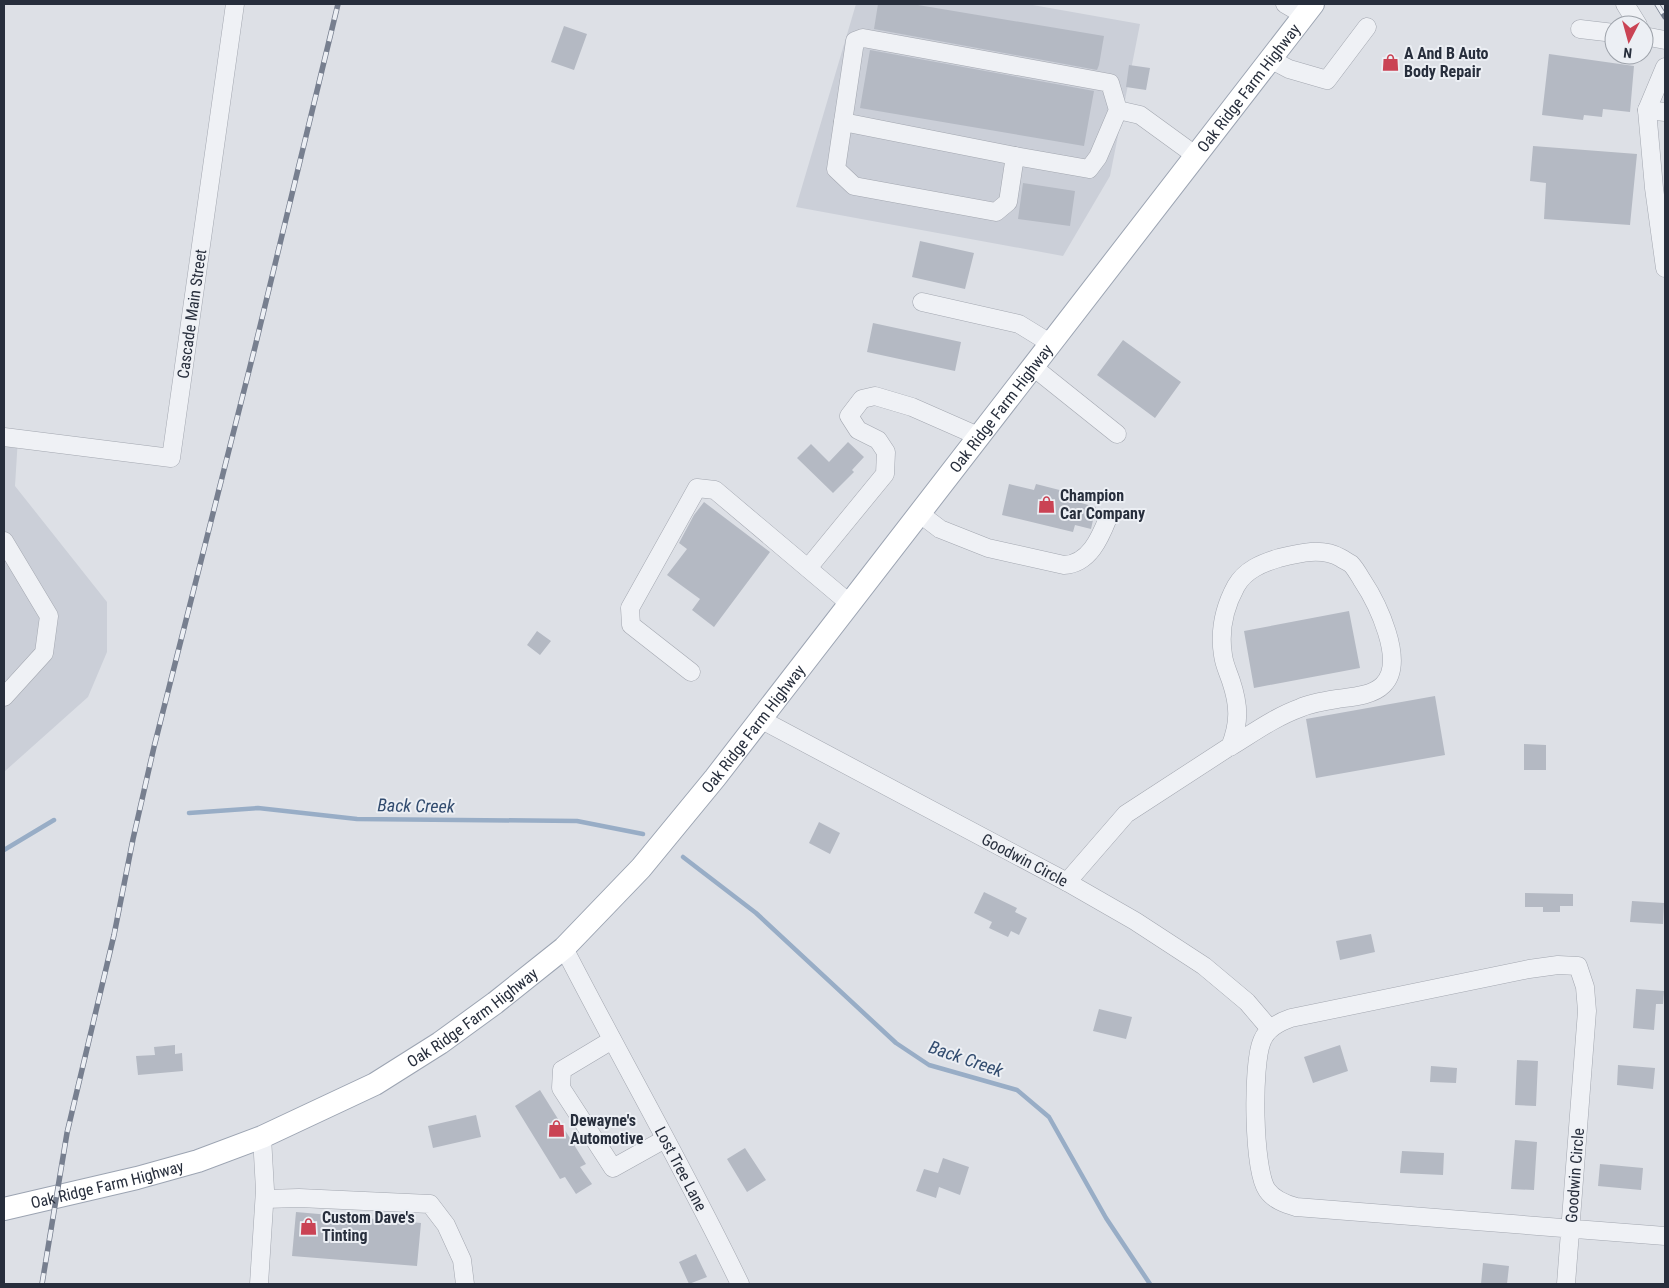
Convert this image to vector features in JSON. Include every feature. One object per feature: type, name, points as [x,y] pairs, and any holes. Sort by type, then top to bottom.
[{"type":"main road","name":"Oak Ridge Farm Highway","points":[[4,1209],[163,1171],[198,1161],[262,1137],[375,1084],[456,1032],[564,948],[641,868],[715,778],[1195,154],[1309,9]]},
{"type":"street","name":"Cascade Main Street","points":[[4,437],[170,458],[234,4]]},
{"type":"street","points":[[1285,4],[1309,9]]},
{"type":"street","points":[[1625,4],[1632,15]]},
{"type":"street","points":[[1270,59],[1289,69],[1327,80],[1367,28]]},
{"type":"street","points":[[1580,29],[1604,32]]},
{"type":"street","points":[[843,122],[1090,169],[1098,157],[1118,110],[1110,83],[864,38],[855,41],[836,169],[854,186],[996,212],[1008,202],[1015,156]]},
{"type":"street","points":[[1665,67],[1647,110],[1654,188],[1665,268]]},
{"type":"street","points":[[1118,110],[1140,116],[1195,154]]},
{"type":"street","points":[[1647,110],[1665,112]]},
{"type":"street","points":[[922,302],[1019,324],[1050,343]]},
{"type":"street","points":[[1032,366],[1117,434]]},
{"type":"street","points":[[808,568],[885,474],[886,452],[878,440],[858,430],[848,416],[862,399],[875,396],[912,407],[978,436]]},
{"type":"street","points":[[691,672],[631,625],[630,608],[697,488],[715,490],[849,603]]},
{"type":"street","points":[[919,513],[940,529],[988,548],[1064,565],[1072,565],[1087,555],[1099,539],[1108,518]]},
{"type":"street","points":[[4,541],[50,616],[44,653],[4,697]]},
{"type":"street","points":[[1067,882],[1126,814],[1230,747],[1300,707],[1374,692],[1384,684],[1390,674],[1391,664],[1391,652],[1386,632],[1377,607],[1352,565],[1340,557],[1325,552],[1300,552],[1270,560],[1246,573],[1237,585],[1225,608],[1221,630],[1223,656],[1238,704],[1237,730],[1230,747]]},
{"type":"street","name":"Goodwin Circle","points":[[760,719],[1067,882],[1135,921],[1204,966],[1247,1002],[1270,1029]]},
{"type":"street","name":"Lost Tree Lane","points":[[564,948],[714,1230],[740,1284]]},
{"type":"street","name":"Goodwin Circle","points":[[1558,965],[1578,966],[1585,987],[1587,1011],[1572,1228],[1296,1207],[1279,1202],[1267,1190],[1261,1173],[1254,1116],[1259,1054],[1262,1040],[1270,1029],[1280,1022],[1301,1016],[1529,969],[1558,965]]},
{"type":"street","points":[[612,1040],[562,1070],[560,1088],[613,1168],[665,1139]]},
{"type":"street","points":[[258,1284],[265,1199],[262,1137]]},
{"type":"street","points":[[265,1199],[299,1198],[430,1204],[446,1225],[462,1260],[465,1284]]},
{"type":"street","points":[[1566,1284],[1572,1228],[1665,1236]]},
{"type":"shaded area","points":[[856,4],[1027,4],[1140,24],[1110,176],[1063,256],[796,207]]},
{"type":"shaded area","points":[[4,437],[18,438],[15,486],[107,602],[107,652],[88,697],[4,772]]},
{"type":"building","points":[[878,4],[912,4],[1104,36],[1099,65],[1097,70],[874,29]]},
{"type":"building","points":[[564,26],[587,34],[574,70],[551,62]]},
{"type":"building","points":[[870,50],[1094,91],[1084,146],[860,108]]},
{"type":"building","points":[[1549,54],[1604,62],[1604,65],[1634,66],[1630,112],[1603,109],[1602,117],[1584,115],[1583,120],[1542,115]]},
{"type":"building","points":[[1129,65],[1150,68],[1146,90],[1126,87]]},
{"type":"building","points":[[1533,146],[1637,154],[1630,225],[1544,219],[1546,183],[1530,181]]},
{"type":"building","points":[[1023,183],[1075,191],[1070,226],[1018,219]]},
{"type":"building","points":[[920,241],[974,253],[965,289],[912,277]]},
{"type":"building","points":[[873,323],[961,342],[955,371],[867,352]]},
{"type":"building","points":[[1123,340],[1181,382],[1155,418],[1097,375]]},
{"type":"building","points":[[848,442],[864,457],[852,470],[854,472],[833,493],[797,458],[811,444],[829,462]]},
{"type":"building","points":[[1009,484],[1034,490],[1036,484],[1083,496],[1081,503],[1096,507],[1091,529],[1075,525],[1073,532],[1002,515]]},
{"type":"building","points":[[704,502],[770,552],[714,627],[692,610],[700,599],[667,575],[687,549],[679,543],[694,515]]},
{"type":"building","points":[[1349,611],[1360,668],[1254,688],[1244,631]]},
{"type":"building","points":[[537,631],[551,641],[540,655],[527,645]]},
{"type":"building","points":[[1435,696],[1445,755],[1316,778],[1306,719]]},
{"type":"building","points":[[1524,744],[1546,745],[1546,770],[1524,770]]},
{"type":"building","points":[[819,822],[840,833],[830,854],[809,843]]},
{"type":"building","points":[[984,892],[1017,908],[1015,912],[1027,918],[1019,935],[1011,931],[1008,937],[989,928],[992,922],[974,913]]},
{"type":"building","points":[[1525,893],[1573,894],[1573,906],[1560,906],[1560,912],[1543,912],[1543,907],[1525,907]]},
{"type":"building","points":[[1632,901],[1664,903],[1663,924],[1630,922]]},
{"type":"building","points":[[1371,934],[1375,952],[1340,960],[1336,941]]},
{"type":"building","points":[[1636,989],[1664,991],[1663,1004],[1656,1004],[1654,1030],[1633,1028]]},
{"type":"building","points":[[1099,1009],[1132,1017],[1126,1039],[1093,1031]]},
{"type":"building","points":[[175,1045],[175,1054],[182,1053],[183,1071],[138,1075],[136,1056],[155,1055],[154,1047]]},
{"type":"building","points":[[1340,1045],[1348,1071],[1313,1083],[1304,1057]]},
{"type":"building","points":[[1517,1060],[1538,1061],[1536,1106],[1515,1105]]},
{"type":"building","points":[[1618,1065],[1655,1068],[1653,1089],[1617,1085]]},
{"type":"building","points":[[1431,1066],[1457,1068],[1456,1083],[1430,1082]]},
{"type":"building","points":[[540,1090],[586,1164],[580,1167],[592,1184],[576,1194],[565,1177],[560,1179],[515,1106]]},
{"type":"building","points":[[476,1115],[481,1137],[433,1148],[428,1126]]},
{"type":"building","points":[[1515,1140],[1537,1142],[1534,1190],[1511,1189]]},
{"type":"building","points":[[745,1148],[766,1180],[747,1192],[727,1159]]},
{"type":"building","points":[[1402,1151],[1444,1153],[1443,1175],[1400,1173]]},
{"type":"building","points":[[943,1158],[969,1167],[960,1195],[939,1187],[936,1198],[916,1191],[924,1169],[938,1173]]},
{"type":"building","points":[[1600,1164],[1643,1168],[1641,1190],[1598,1186]]},
{"type":"building","points":[[296,1212],[421,1223],[417,1266],[292,1256]]},
{"type":"building","points":[[696,1254],[707,1277],[689,1284],[679,1262]]},
{"type":"building","points":[[1483,1263],[1509,1266],[1507,1284],[1481,1284]]},
{"type":"waterway","name":"Back Creek","points":[[189,813],[258,808],[357,819],[577,821],[643,834]]},
{"type":"waterway","name":"Back Creek","points":[[4,850],[54,820]]},
{"type":"waterway","name":"Back Creek","points":[[683,857],[756,913],[896,1043],[929,1065],[1017,1090],[1049,1117],[1106,1218],[1150,1284]]},
{"type":"railway","points":[[42,1284],[67,1133],[114,935],[154,747],[255,347],[338,4]]},
{"type":"railway","points":[[1657,4],[1665,17]]},
{"type":"place","name":"A And B Auto Body Repair","points":[[1390,62]]},
{"type":"place","name":"Champion Car Company","points":[[1046,504]]},
{"type":"place","name":"Dewayne's Automotive","points":[[556,1129]]},
{"type":"place","name":"Custom Dave's Tinting","points":[[308,1226]]}]
